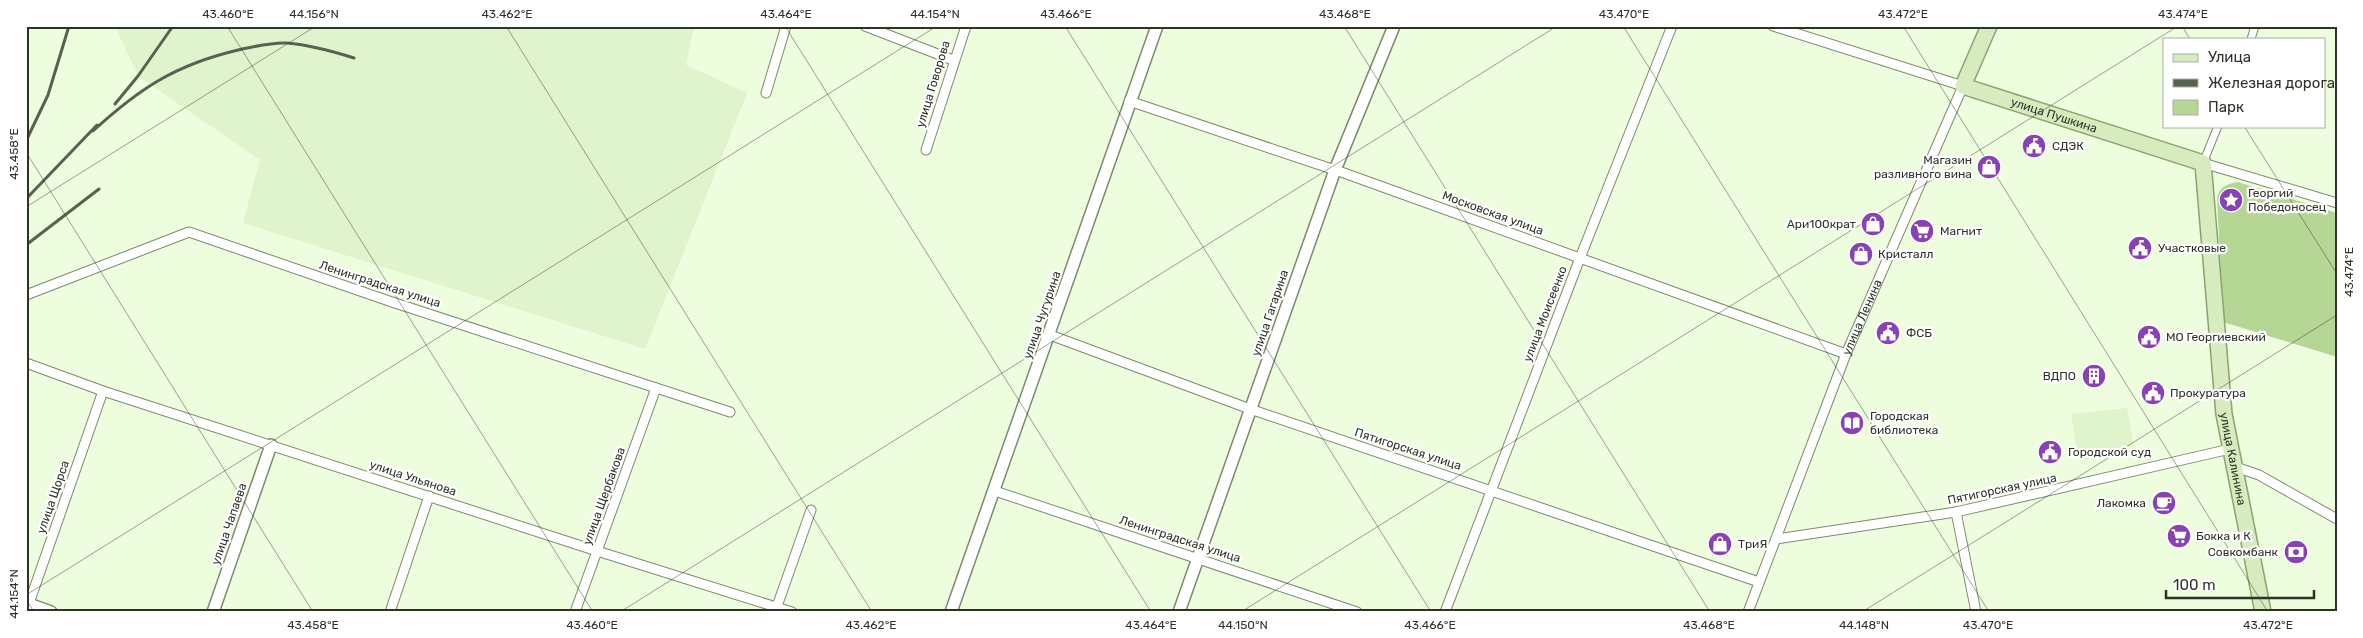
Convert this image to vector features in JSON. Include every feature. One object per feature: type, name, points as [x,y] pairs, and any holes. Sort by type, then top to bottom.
[{"type":"main road","name":"улица Ленина","points":[[1963,86],[1989,26]]},
{"type":"main road","name":"улица Пушкина","points":[[1963,86],[2203,163]]},
{"type":"main road","name":"улица Калинина","points":[[2203,163],[2224,414],[2263,612]]},
{"type":"street","points":[[766,92],[786,26]]},
{"type":"street","points":[[865,26],[953,60]]},
{"type":"street","name":"улица Говорова","points":[[926,150],[953,60],[966,26]]},
{"type":"street","name":"улица Чугурина","points":[[951,612],[1050,335],[1129,101],[1157,26]]},
{"type":"street","name":"улица Гагарина","points":[[1179,612],[1335,170],[1394,26]]},
{"type":"street","name":"улица Моисеенко","points":[[1445,612],[1580,258],[1672,26]]},
{"type":"street","name":"улица Пушкина","points":[[1773,26],[1963,86]]},
{"type":"street","points":[[2250,38],[2255,26]]},
{"type":"street","name":"улица Ленина","points":[[1748,612],[1846,354],[1963,86]]},
{"type":"street","name":"Московская улица","points":[[1129,101],[1335,170],[1846,354]]},
{"type":"street","name":"улица Калинина","points":[[2203,163],[2217,128]]},
{"type":"street","name":"улица Пушкина","points":[[2203,163],[2337,203]]},
{"type":"street","name":"Ленинградская улица","points":[[26,295],[189,232],[392,302],[730,412]]},
{"type":"street","name":"Пятигорская улица","points":[[1050,335],[1250,409],[1760,582]]},
{"type":"street","name":"улица Ульянова","points":[[26,363],[103,391],[776,609],[792,612]]},
{"type":"street","name":"улица Щербакова","points":[[576,612],[656,388]]},
{"type":"street","name":"улица Щорса","points":[[27,606],[103,391]]},
{"type":"street","name":"улица Чапаева","points":[[212,612],[271,445]]},
{"type":"street","name":"Пятигорская улица","points":[[1776,539],[1956,512],[2230,449]]},
{"type":"street","points":[[2233,466],[2259,475],[2337,519]]},
{"type":"street","name":"Ленинградская улица","points":[[995,491],[1357,612]]},
{"type":"street","points":[[390,612],[429,496]]},
{"type":"street","points":[[776,609],[811,510]]},
{"type":"street","points":[[1956,512],[1976,612]]},
{"type":"street","points":[[27,606],[51,612]]},
{"type":"shaded area","points":[[115,26],[694,26],[686,65],[747,93],[645,349],[243,223],[260,160],[138,76]]},
{"type":"shaded area","points":[[2127,408],[2134,446],[2122,449],[2123,453],[2079,461],[2071,414]]},
{"type":"green space","points":[[2238,182],[2337,213],[2337,357],[2223,322],[2217,197],[2224,186]]},
{"type":"railway","points":[[26,141],[48,95],[69,26]]},
{"type":"railway","points":[[115,104],[138,76],[173,26]]},
{"type":"railway","points":[[93,131],[143,90],[177,71],[216,56],[256,46],[281,43],[313,47],[354,58]]},
{"type":"railway","points":[[26,199],[97,125]]},
{"type":"railway","points":[[26,245],[99,189]]},
{"type":"place","name":"СДЭК","points":[[2034,146]]},
{"type":"place","name":"Магазин разливного вина","points":[[1989,167]]},
{"type":"place","name":"Георгий Победоносец","points":[[2231,200]]},
{"type":"place","name":"Ари100крат","points":[[1873,224]]},
{"type":"place","name":"Магнит","points":[[1922,231]]},
{"type":"place","name":"Участковые","points":[[2140,248]]},
{"type":"place","name":"Кристалл","points":[[1861,254]]},
{"type":"place","name":"ФСБ","points":[[1888,333]]},
{"type":"place","name":"МО Георгиевский","points":[[2149,337]]},
{"type":"place","name":"ВДПО","points":[[2094,376]]},
{"type":"place","name":"Прокуратура","points":[[2153,393]]},
{"type":"place","name":"Городская библиотека","points":[[1852,423]]},
{"type":"place","name":"Городской суд","points":[[2050,452]]},
{"type":"place","name":"Лакомка","points":[[2164,503]]},
{"type":"place","name":"Бокка и К","points":[[2179,536]]},
{"type":"place","name":"ТриЯ","points":[[1720,544]]},
{"type":"place","name":"Совкомбанк","points":[[2296,552]]}]
